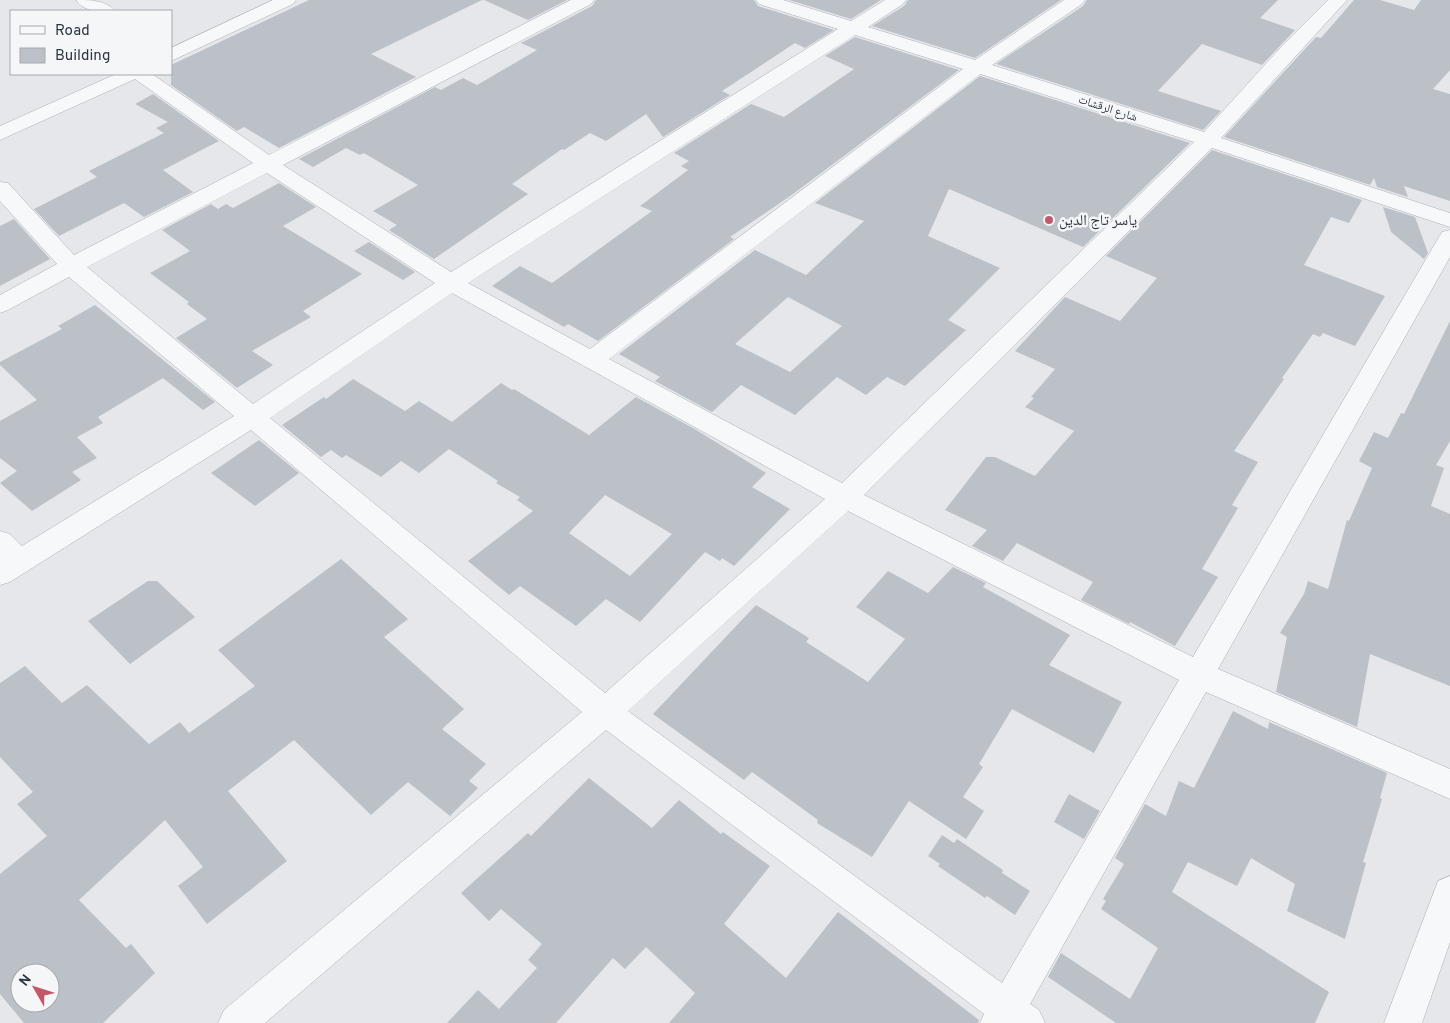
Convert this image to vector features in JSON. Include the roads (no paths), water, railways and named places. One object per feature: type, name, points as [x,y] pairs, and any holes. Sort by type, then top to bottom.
[{"type":"street","points":[[85,0],[104,10]]},
{"type":"street","points":[[176,49],[287,0]]},
{"type":"street","points":[[0,305],[71,266],[585,0]]},
{"type":"street","name":"شارع الرقشات","points":[[765,0],[1208,140],[1450,220]]},
{"type":"street","points":[[6,559],[251,418],[451,283],[897,0]]},
{"type":"street","points":[[591,360],[977,67],[1076,0]]},
{"type":"street","points":[[237,1023],[605,712],[846,497],[1208,140],[1290,49],[1338,0]]},
{"type":"street","points":[[0,134],[129,75]]},
{"type":"street","points":[[141,75],[269,165],[451,283],[591,360],[846,497],[1199,675],[1450,784]]},
{"type":"street","points":[[0,188],[71,266],[605,712],[1010,1019],[1199,675],[1450,237]]},
{"type":"street","points":[[1403,1023],[1450,894]]},
{"type":"place","name":"ياسر تاج الدين","points":[[1049,220]]}]
